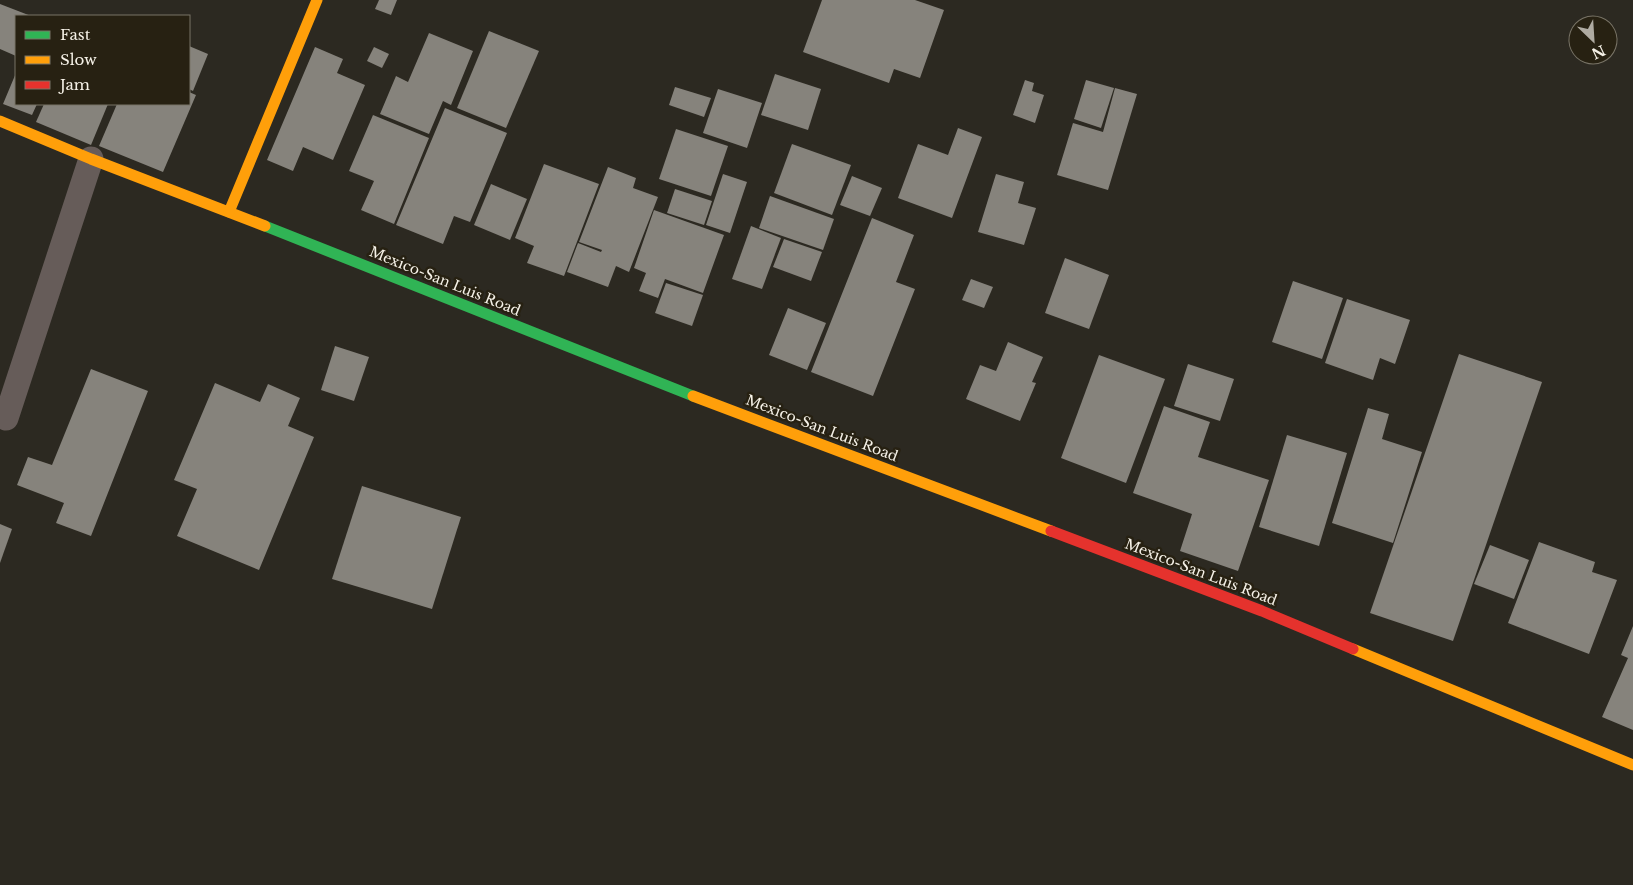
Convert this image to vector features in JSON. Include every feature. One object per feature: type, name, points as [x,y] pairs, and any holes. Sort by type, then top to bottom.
[{"type":"main road","points":[[229,212],[317,0]]},
{"type":"main road","name":"Mexico-San Luis Road","points":[[0,121],[698,398],[1262,611],[1633,765]]},
{"type":"lane","points":[[6,418],[92,159]]},
{"type":"building","points":[[379,0],[397,0],[391,15],[375,9]]},
{"type":"building","points":[[822,0],[915,0],[944,10],[920,78],[894,69],[889,83],[803,52]]},
{"type":"building","points":[[0,4],[28,15],[15,15],[15,56],[0,49]]},
{"type":"building","points":[[489,31],[539,51],[506,128],[457,108]]},
{"type":"building","points":[[429,33],[473,51],[451,105],[443,101],[429,134],[380,114],[396,76],[408,82]]},
{"type":"building","points":[[190,46],[208,54],[193,91],[190,90]]},
{"type":"building","points":[[315,47],[343,59],[337,73],[365,85],[333,160],[303,147],[293,171],[267,160]]},
{"type":"building","points":[[374,47],[389,54],[382,68],[367,61]]},
{"type":"building","points":[[775,74],[821,89],[808,130],[761,115]]},
{"type":"building","points":[[15,75],[15,105],[37,105],[32,115],[3,104]]},
{"type":"building","points":[[1025,80],[1034,83],[1032,91],[1044,95],[1035,123],[1013,115]]},
{"type":"building","points":[[1086,80],[1114,88],[1101,128],[1074,119]]},
{"type":"building","points":[[675,87],[711,98],[704,117],[669,105]]},
{"type":"building","points":[[1115,88],[1137,94],[1108,190],[1057,175],[1073,123],[1103,132]]},
{"type":"building","points":[[718,89],[762,103],[747,148],[703,133]]},
{"type":"building","points":[[190,92],[196,95],[163,172],[99,146],[117,105],[190,105]]},
{"type":"building","points":[[44,105],[108,105],[91,145],[36,122]]},
{"type":"building","points":[[445,108],[507,133],[470,222],[454,216],[443,244],[396,225]]},
{"type":"building","points":[[373,115],[429,138],[394,224],[361,210],[374,181],[349,171]]},
{"type":"building","points":[[958,128],[982,137],[952,218],[898,198],[918,144],[948,155]]},
{"type":"building","points":[[676,129],[728,146],[711,196],[659,179]]},
{"type":"building","points":[[792,144],[851,165],[832,215],[774,193]]},
{"type":"building","points":[[544,164],[599,184],[564,276],[527,263],[534,246],[515,238]]},
{"type":"building","points":[[608,167],[636,178],[633,188],[658,197],[629,272],[616,266],[608,287],[567,272],[578,243],[601,252],[602,250],[579,242]]},
{"type":"building","points":[[723,174],[747,182],[730,233],[706,225]]},
{"type":"building","points":[[996,174],[1024,182],[1018,203],[1036,208],[1024,245],[978,232]]},
{"type":"building","points":[[852,176],[882,188],[870,216],[840,205]]},
{"type":"building","points":[[491,184],[527,199],[510,240],[474,225]]},
{"type":"building","points":[[675,189],[712,201],[704,225],[667,213]]},
{"type":"building","points":[[770,196],[834,219],[823,250],[759,228]]},
{"type":"building","points":[[654,210],[724,235],[703,293],[665,279],[658,298],[639,291],[646,273],[634,268]]},
{"type":"building","points":[[872,218],[914,235],[896,282],[915,289],[873,396],[811,372]]},
{"type":"building","points":[[751,226],[781,238],[762,289],[732,279]]},
{"type":"building","points":[[784,239],[822,252],[811,281],[773,267]]},
{"type":"building","points":[[1065,258],[1109,275],[1089,329],[1045,313]]},
{"type":"building","points":[[971,279],[993,287],[984,308],[962,300]]},
{"type":"building","points":[[1293,281],[1343,298],[1322,359],[1272,342]]},
{"type":"building","points":[[666,283],[703,295],[692,326],[655,313]]},
{"type":"building","points":[[1347,299],[1410,320],[1395,364],[1380,358],[1373,380],[1325,363]]},
{"type":"building","points":[[788,308],[826,323],[807,370],[769,355]]},
{"type":"building","points":[[1008,342],[1043,357],[1032,382],[1036,383],[1020,421],[966,399],[980,365],[996,371]]},
{"type":"building","points":[[335,346],[369,357],[354,401],[321,390]]},
{"type":"building","points":[[1459,354],[1542,382],[1453,641],[1370,613]]},
{"type":"building","points":[[1099,355],[1165,379],[1126,483],[1061,458]]},
{"type":"building","points":[[1188,364],[1234,379],[1220,421],[1174,406]]},
{"type":"building","points":[[91,369],[148,391],[91,536],[56,523],[64,503],[17,485],[28,457],[52,465]]},
{"type":"building","points":[[215,383],[260,402],[268,384],[300,398],[288,426],[314,437],[259,570],[177,536],[197,489],[174,480]]},
{"type":"building","points":[[1164,406],[1210,422],[1198,457],[1269,480],[1238,571],[1180,551],[1192,514],[1133,493]]},
{"type":"building","points":[[1368,408],[1389,414],[1382,439],[1422,452],[1393,543],[1332,523]]},
{"type":"building","points":[[1287,435],[1347,453],[1319,546],[1259,527]]},
{"type":"building","points":[[362,486],[461,517],[432,609],[332,579]]},
{"type":"building","points":[[0,524],[12,529],[0,563]]},
{"type":"building","points":[[1539,542],[1595,562],[1592,572],[1617,580],[1589,654],[1508,623]]},
{"type":"building","points":[[1490,545],[1529,560],[1514,599],[1474,584]]},
{"type":"building","points":[[1633,626],[1633,730],[1602,717],[1628,658],[1621,655]]},
{"type":"traffic: fast","points":[[265,226],[693,396]]},
{"type":"traffic: slow","points":[[229,212],[317,0]]},
{"type":"traffic: slow","points":[[0,121],[91,159],[265,226]]},
{"type":"traffic: slow","points":[[693,396],[1051,531]]},
{"type":"traffic: slow","points":[[1353,649],[1633,765]]},
{"type":"traffic: jam","points":[[1051,531],[1262,611],[1353,649]]}]
